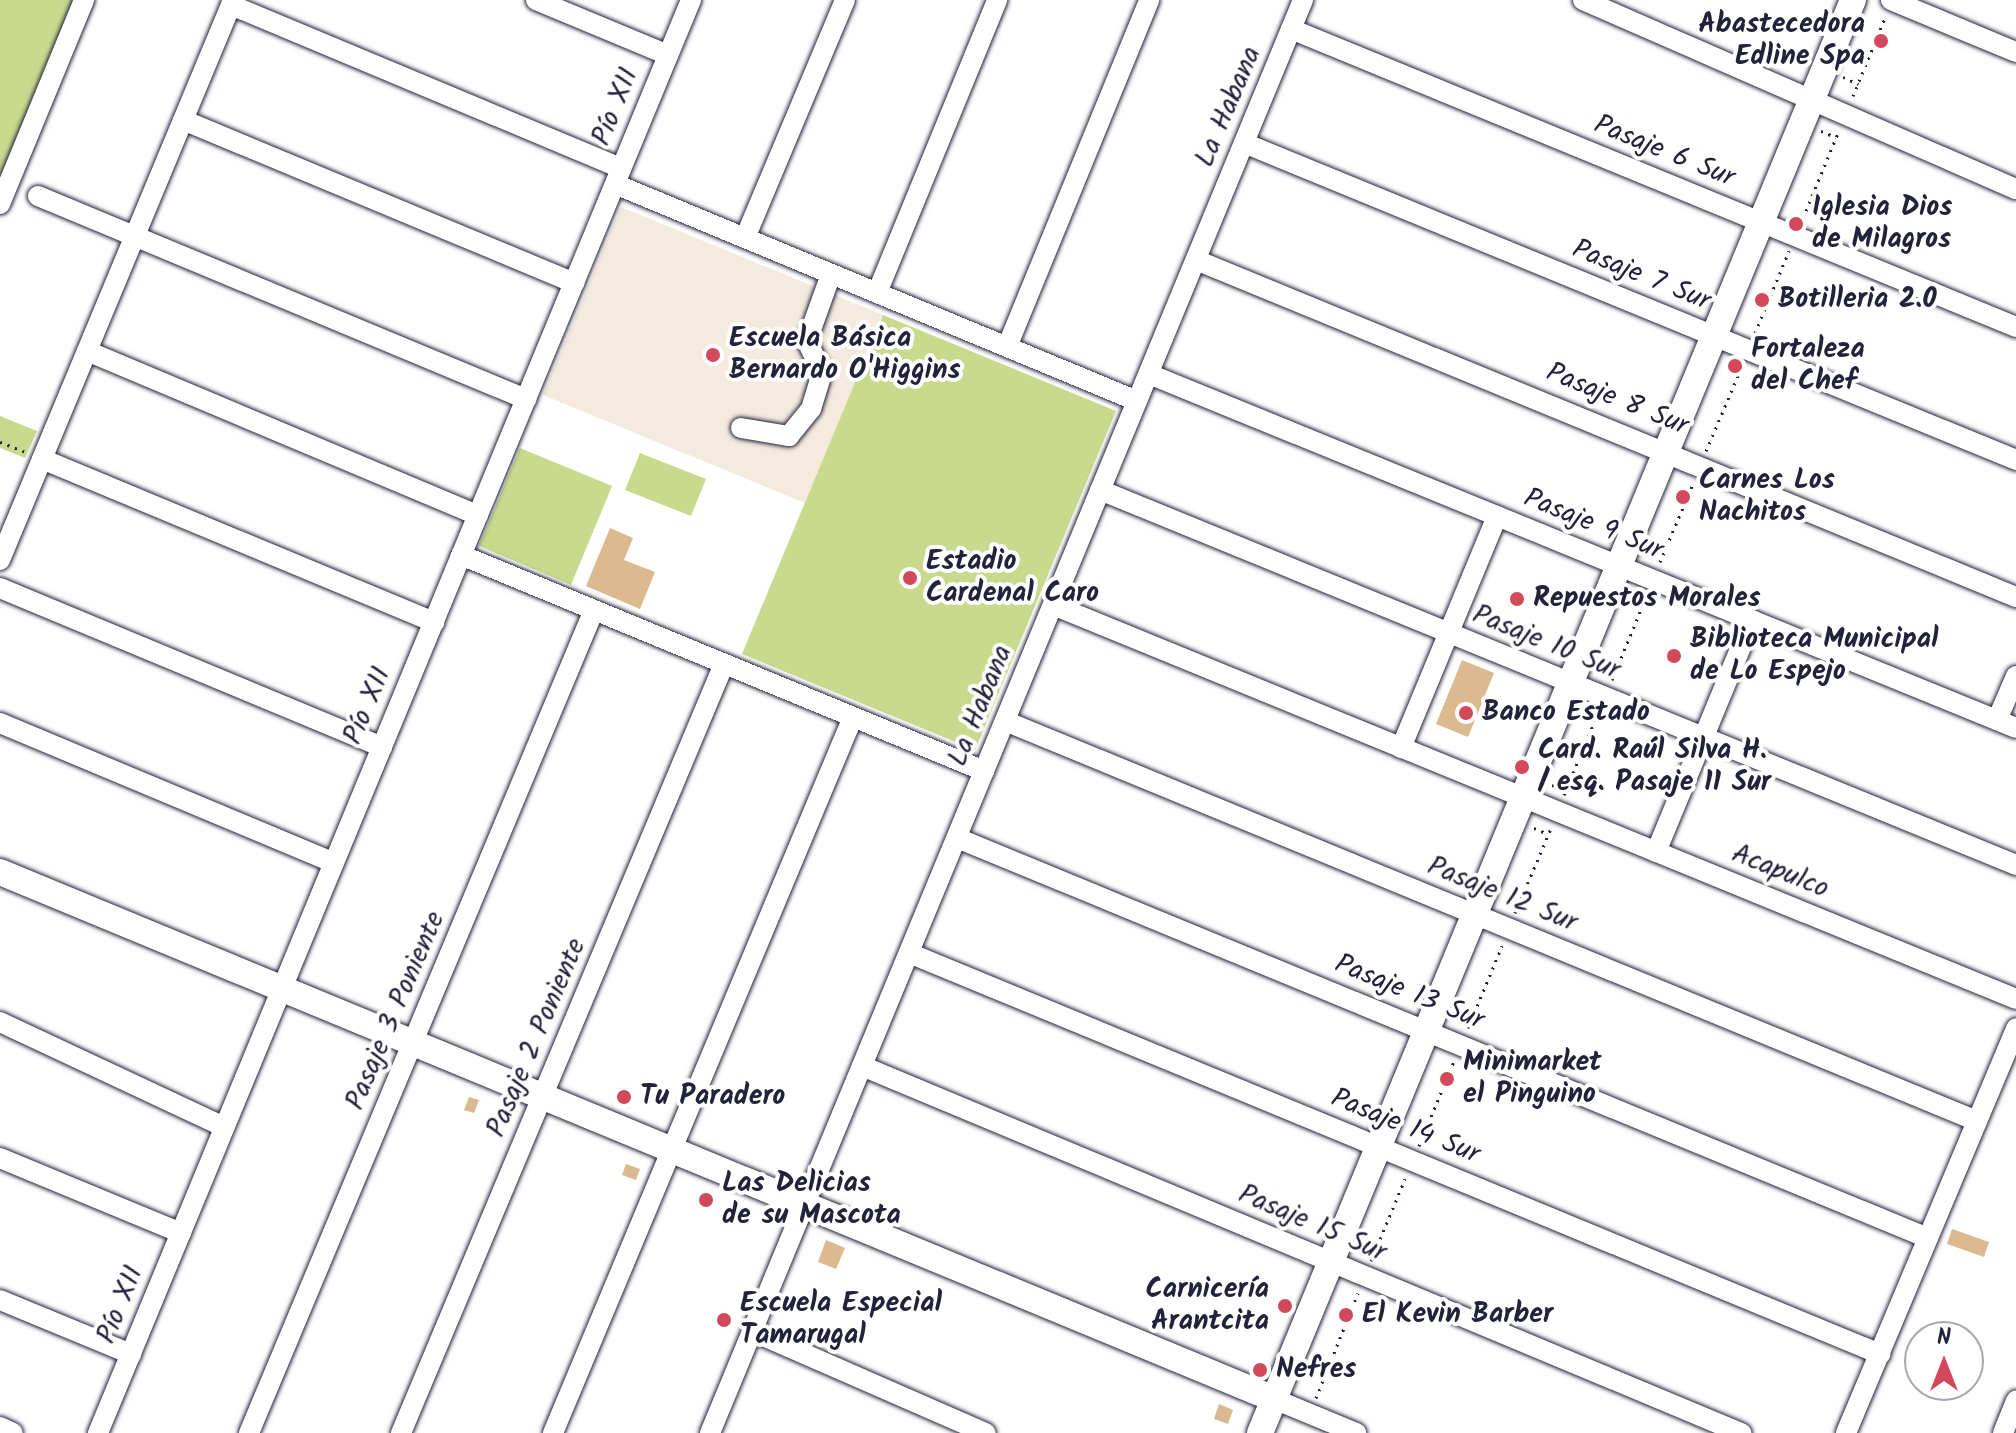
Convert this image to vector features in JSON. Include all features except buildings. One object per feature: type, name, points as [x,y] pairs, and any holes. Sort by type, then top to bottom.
[{"type":"main road","points":[[1260,1433],[1853,0]]},
{"type":"main road","points":[[0,872],[1274,1399]]},
{"type":"street","points":[[0,204],[84,0]]},
{"type":"street","points":[[536,0],[668,55]]},
{"type":"street","name":"Pío XII","points":[[98,1433],[691,0]]},
{"type":"street","points":[[745,238],[845,0]]},
{"type":"street","points":[[877,293],[997,0]]},
{"type":"street","points":[[1007,347],[1149,0]]},
{"type":"street","name":"La Habana","points":[[710,1433],[1303,0]]},
{"type":"street","points":[[1583,0],[1844,118],[2016,189]]},
{"type":"street","points":[[1892,0],[2016,52]]},
{"type":"street","points":[[0,560],[232,2],[618,176],[745,238],[1137,401]]},
{"type":"street","name":"Pasaje 6 Sur","points":[[1291,29],[2016,327]]},
{"type":"street","points":[[183,120],[574,283]]},
{"type":"street","name":"Pasaje 7 Sur","points":[[1244,143],[2016,460]]},
{"type":"street","points":[[38,196],[526,399]]},
{"type":"street","name":"Pasaje 8 Sur","points":[[1196,260],[1667,450],[2016,597]]},
{"type":"street","points":[[741,428],[789,436],[811,409],[822,372],[807,341],[831,274]]},
{"type":"street","points":[[87,351],[478,515]]},
{"type":"street","name":"Pasaje 9 Sur","points":[[1149,374],[2006,724]]},
{"type":"street","points":[[42,459],[434,622]]},
{"type":"street","name":"Pasaje 10 Sur","points":[[1100,490],[2016,865]]},
{"type":"street","points":[[1401,748],[1497,516]]},
{"type":"street","points":[[461,555],[984,771]]},
{"type":"street","points":[[0,588],[382,747]]},
{"type":"street","name":"Acapulco","points":[[1053,605],[2016,999]]},
{"type":"street","name":"Pasaje 3 Poniente","points":[[249,1433],[594,610]]},
{"type":"street","points":[[1656,852],[1752,620]]},
{"type":"street","name":"Pasaje 2 Poniente","points":[[401,1433],[724,664]]},
{"type":"street","points":[[2006,724],[2016,676]]},
{"type":"street","points":[[553,1433],[853,717]]},
{"type":"street","name":"Pasaje 12 Sur","points":[[1005,721],[1977,1121]]},
{"type":"street","points":[[0,723],[334,863]]},
{"type":"street","name":"Pasaje 13 Sur","points":[[957,838],[1928,1238]]},
{"type":"street","name":"Pasaje 14 Sur","points":[[909,953],[1880,1354]]},
{"type":"street","points":[[0,1022],[224,1127]]},
{"type":"street","points":[[1846,1433],[2016,1028]]},
{"type":"street","name":"Pasaje 15 Sur","points":[[862,1066],[1741,1433]]},
{"type":"street","points":[[0,1158],[181,1233]]},
{"type":"street","points":[[0,1300],[131,1354]]},
{"type":"street","points":[[752,1331],[986,1433]]},
{"type":"street","points":[[1274,1399],[1356,1433]]},
{"type":"street","points":[[2003,1433],[2016,1401]]},
{"type":"street","points":[[0,1427],[13,1433]]},
{"type":"path","points":[[1317,1417],[1316,1395],[1892,0]]},
{"type":"path","points":[[0,442],[42,459]]},
{"type":"shaded area","name":"Escuela Básica Bernardo O'Higgins","points":[[621,207],[883,315],[805,503],[543,395]]},
{"type":"green space","points":[[0,0],[73,0],[0,177]]},
{"type":"green space","name":"Estadio Cardenal Caro","points":[[883,315],[1116,411],[975,750],[742,654]]},
{"type":"green space","points":[[0,416],[37,431],[25,458],[0,448]]},
{"type":"green space","points":[[520,448],[612,486],[571,585],[479,546]]},
{"type":"green space","points":[[640,453],[706,479],[691,516],[625,490]]},
{"type":"place","name":"Abastecedora Edline Spa","points":[[1881,41]]},
{"type":"place","name":"Iglesia Dios de Milagros","points":[[1796,224]]},
{"type":"place","name":"Botilleria 2.0","points":[[1762,300]]},
{"type":"place","name":"Escuela Básica Bernardo O'Higgins","points":[[713,355]]},
{"type":"place","name":"Fortaleza del Chef","points":[[1735,366]]},
{"type":"place","name":"Carnes Los Nachitos","points":[[1683,497]]},
{"type":"place","name":"Estadio Cardenal Caro","points":[[910,578]]},
{"type":"place","name":"Repuestos Morales","points":[[1517,599]]},
{"type":"place","name":"Biblioteca Municipal de Lo Espejo","points":[[1674,656]]},
{"type":"place","name":"Banco Estado","points":[[1466,713]]},
{"type":"place","name":"Card. Raúl Silva H. / esq. Pasaje 11 Sur","points":[[1522,767]]},
{"type":"place","name":"Minimarket el Pinguino","points":[[1447,1079]]},
{"type":"place","name":"Tu Paradero","points":[[624,1097]]},
{"type":"place","name":"Las Delicias de su Mascota","points":[[706,1200]]},
{"type":"place","name":"Carnicería Arantcita","points":[[1285,1306]]},
{"type":"place","name":"El Kevin Barber","points":[[1346,1315]]},
{"type":"place","name":"Escuela Especial Tamarugal","points":[[724,1320]]},
{"type":"place","name":"Nefres","points":[[1260,1370]]}]
